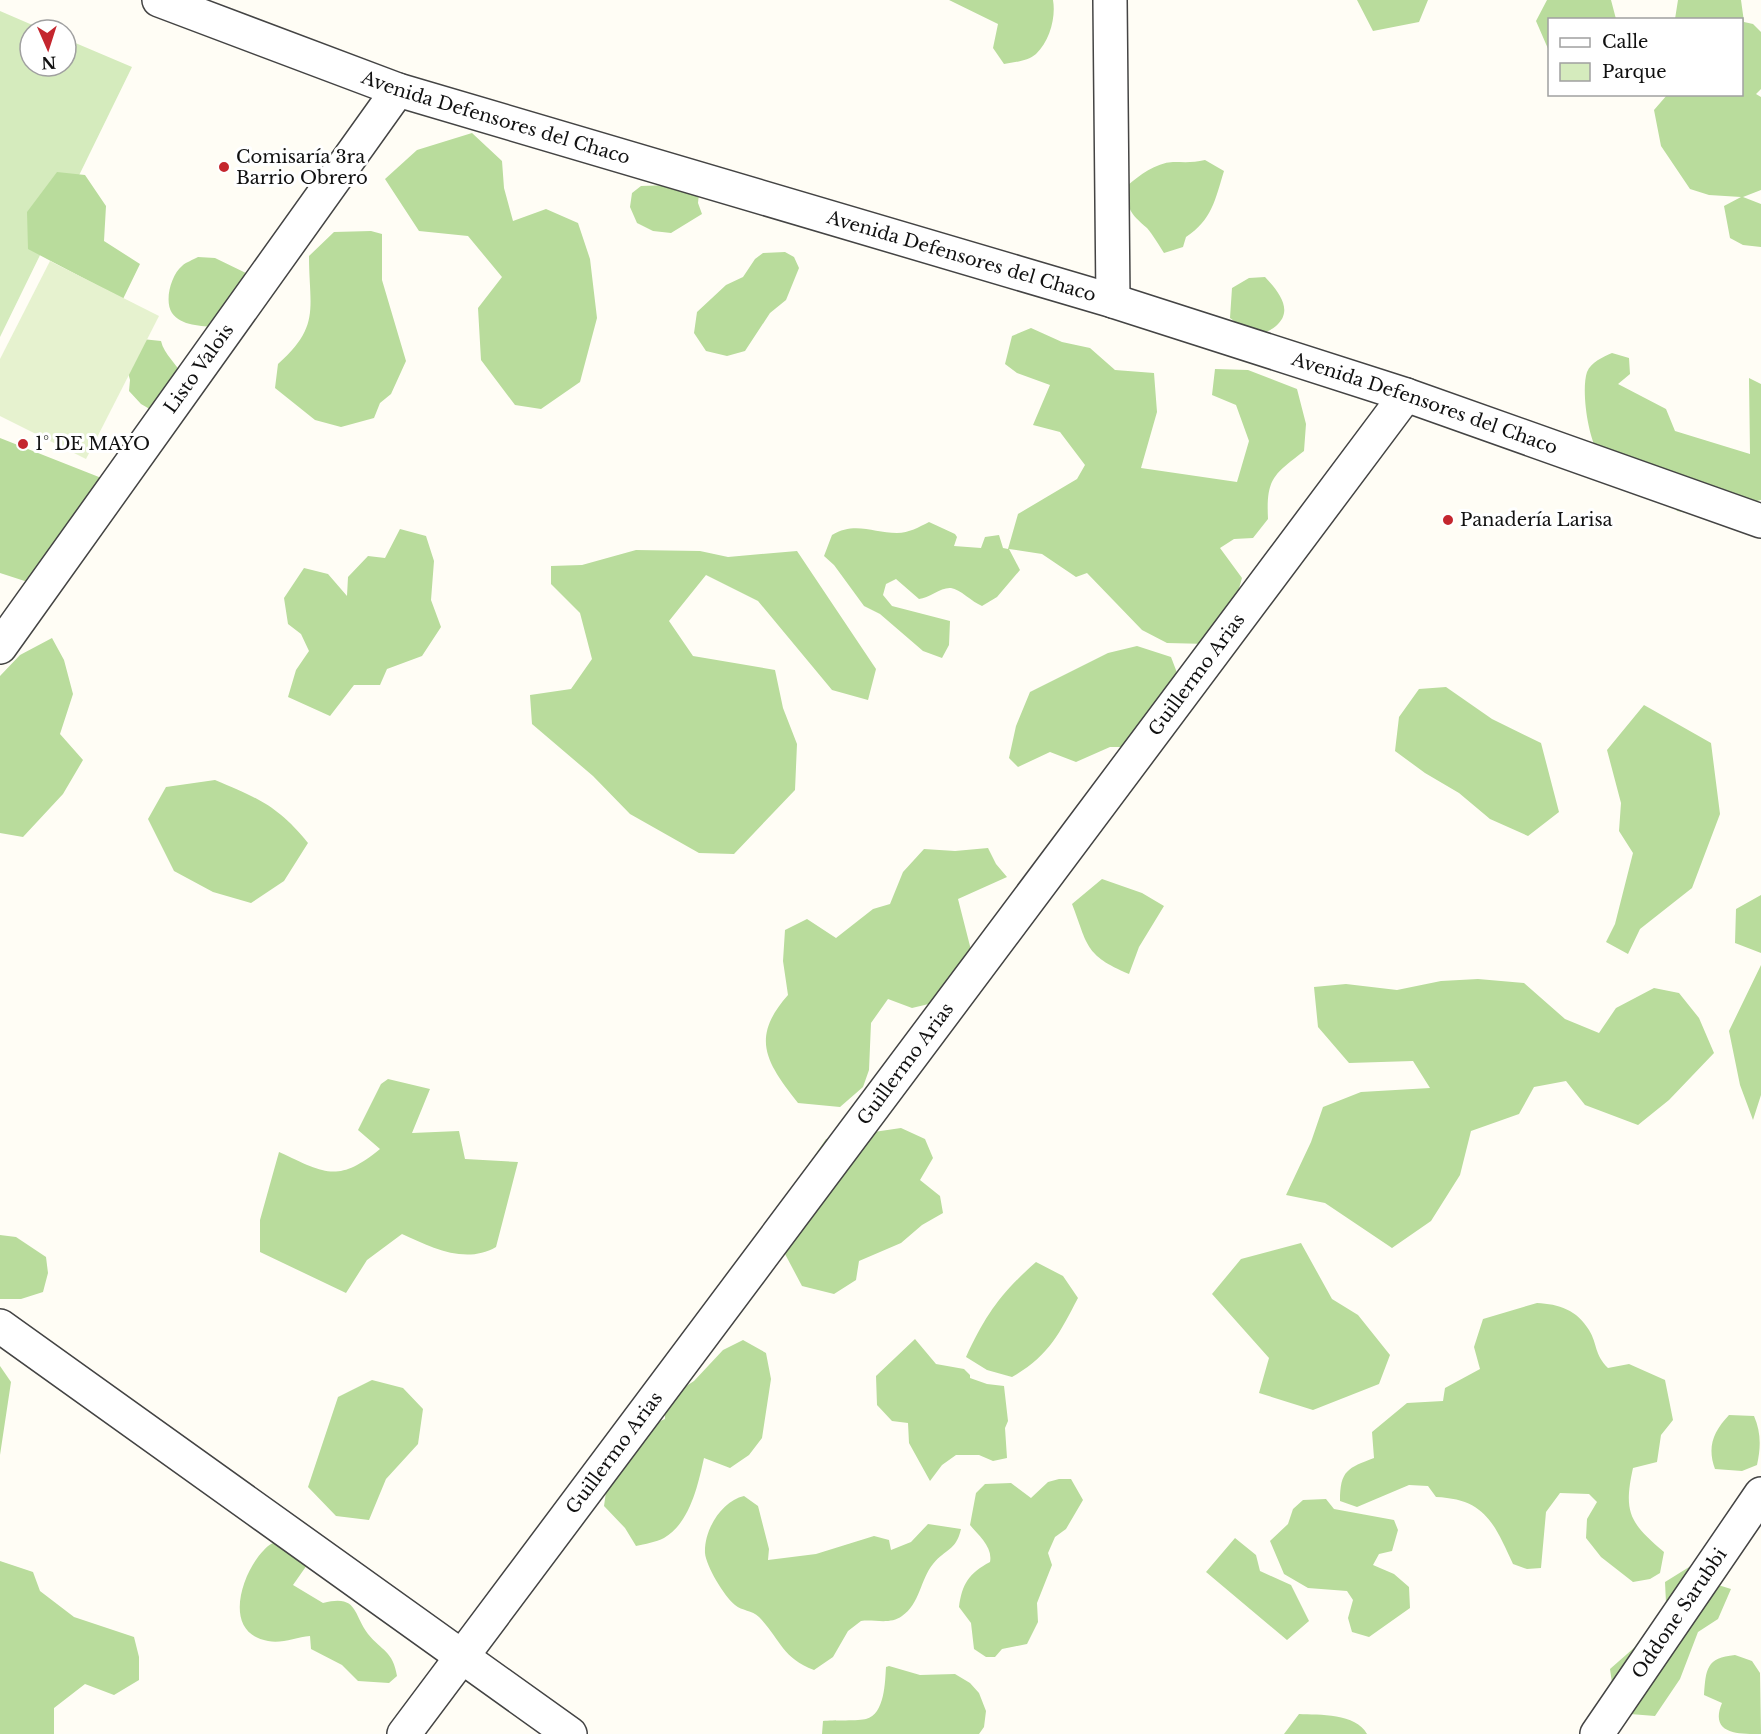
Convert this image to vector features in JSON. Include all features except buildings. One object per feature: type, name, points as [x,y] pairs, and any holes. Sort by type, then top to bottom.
[{"type":"street","name":"Avenida Defensores del Chaco","points":[[159,0],[398,90],[1113,301],[1406,395],[1761,521]]},
{"type":"street","points":[[1110,0],[1113,301]]},
{"type":"street","name":"Listo Valois","points":[[0,646],[398,90]]},
{"type":"street","name":"Guillermo Arias","points":[[404,1734],[460,1655],[1406,395]]},
{"type":"street","points":[[0,1326],[570,1734]]},
{"type":"street","name":"Oddone Sarubbi","points":[[1597,1734],[1761,1494]]},
{"type":"green space","points":[[949,0],[1053,0],[1054,14],[1045,42],[1036,54],[1025,60],[1004,64],[993,48],[998,24]]},
{"type":"green space","points":[[1357,0],[1428,0],[1419,22],[1373,31]]},
{"type":"green space","points":[[1547,0],[1611,0],[1616,18],[1548,18],[1548,49],[1536,21]]},
{"type":"green space","points":[[1678,0],[1741,0],[1744,22],[1753,24],[1761,32],[1761,89],[1756,94],[1761,97],[1761,190],[1743,197],[1761,204],[1761,247],[1743,245],[1730,238],[1724,206],[1741,197],[1709,195],[1690,189],[1661,146],[1654,110],[1666,96],[1743,96],[1743,18],[1675,18]]},
{"type":"green space","points":[[0,11],[18,19],[18,78],[78,78],[78,44],[132,67],[0,337]]},
{"type":"green space","points":[[472,133],[502,161],[504,188],[513,221],[546,209],[578,223],[590,259],[597,318],[580,382],[541,409],[515,405],[481,360],[478,308],[502,277],[468,236],[419,231],[385,179],[417,150]]},
{"type":"green space","points":[[1205,160],[1224,171],[1211,208],[1202,224],[1186,237],[1183,247],[1164,253],[1131,210],[1127,186],[1154,167],[1166,163]]},
{"type":"green space","points":[[57,172],[85,175],[106,206],[104,241],[140,264],[123,299],[28,249],[27,212]]},
{"type":"green space","points":[[670,185],[699,193],[698,203],[702,214],[671,233],[653,231],[637,223],[630,207],[632,193],[641,186]]},
{"type":"green space","points":[[371,231],[382,234],[382,280],[406,361],[391,394],[380,403],[374,418],[341,427],[315,420],[275,388],[278,364],[292,351],[307,327],[311,303],[309,256],[334,232]]},
{"type":"green space","points":[[785,252],[794,257],[799,268],[786,300],[770,313],[745,351],[727,356],[706,351],[694,333],[697,312],[726,285],[743,277],[755,259],[763,253]]},
{"type":"green space","points":[[198,257],[215,258],[250,275],[216,327],[198,326],[181,321],[170,308],[170,288],[175,275],[184,265]]},
{"type":"green space","points":[[50,261],[159,316],[86,459],[0,416],[0,359]]},
{"type":"green space","points":[[1265,277],[1279,294],[1284,313],[1274,328],[1263,333],[1254,333],[1244,329],[1230,318],[1232,288],[1249,278]]},
{"type":"green space","points":[[1031,328],[1062,342],[1090,348],[1115,370],[1154,373],[1157,412],[1141,468],[1237,482],[1249,441],[1236,405],[1212,395],[1215,369],[1248,370],[1297,389],[1306,424],[1304,451],[1285,466],[1274,479],[1268,495],[1268,519],[1253,538],[1234,539],[1220,548],[1242,578],[1236,599],[1208,644],[1167,643],[1142,630],[1087,573],[1076,577],[1042,554],[1009,549],[1020,570],[997,597],[982,606],[951,588],[919,599],[896,579],[886,584],[883,595],[892,606],[950,621],[949,645],[942,658],[923,651],[880,614],[864,606],[834,565],[824,556],[832,535],[840,531],[857,528],[901,533],[929,522],[955,534],[957,537],[954,546],[981,548],[985,537],[999,535],[1003,548],[1008,549],[1018,514],[1077,479],[1085,465],[1060,432],[1033,425],[1050,385],[1017,373],[1005,364],[1012,336]]},
{"type":"green space","points":[[142,339],[161,341],[184,379],[153,411],[141,404],[129,391],[130,380],[125,362]]},
{"type":"green space","points":[[1612,353],[1629,358],[1630,374],[1618,384],[1666,409],[1675,431],[1750,454],[1749,378],[1761,384],[1761,500],[1702,516],[1677,511],[1671,501],[1602,456],[1591,436],[1585,401],[1585,380],[1591,365]]},
{"type":"green space","points":[[0,438],[104,479],[34,584],[0,573]]},
{"type":"green space","points":[[400,529],[426,536],[434,561],[431,600],[441,627],[422,656],[387,669],[380,685],[354,685],[330,716],[288,697],[296,670],[309,651],[301,634],[288,624],[284,598],[304,568],[328,574],[347,596],[348,577],[368,556],[385,558]]},
{"type":"green space","points":[[636,550],[700,551],[728,557],[797,551],[876,669],[868,700],[832,690],[758,601],[706,575],[669,621],[693,656],[775,670],[783,708],[797,744],[795,790],[734,854],[699,853],[630,814],[593,776],[532,724],[530,695],[571,689],[592,659],[580,613],[551,584],[551,566],[582,565]]},
{"type":"green space","points":[[52,638],[64,660],[73,694],[60,734],[83,760],[63,794],[23,837],[0,833],[0,676],[20,655]]},
{"type":"green space","points":[[1137,646],[1171,657],[1184,691],[1143,747],[1110,747],[1076,762],[1050,752],[1018,767],[1009,758],[1016,726],[1030,692],[1108,653]]},
{"type":"green space","points":[[1446,687],[1492,719],[1541,743],[1559,812],[1528,836],[1490,819],[1459,793],[1425,773],[1395,751],[1399,717],[1419,689]]},
{"type":"green space","points":[[1644,705],[1711,743],[1720,814],[1692,888],[1640,929],[1628,954],[1606,942],[1615,924],[1633,853],[1619,831],[1621,803],[1607,750]]},
{"type":"green space","points":[[215,780],[266,804],[287,820],[308,843],[284,881],[251,903],[213,892],[174,871],[148,819],[166,787]]},
{"type":"green space","points":[[988,848],[996,864],[1007,877],[958,899],[971,950],[937,1002],[912,1008],[888,999],[871,1023],[869,1070],[863,1087],[840,1107],[798,1103],[771,1062],[766,1037],[776,1010],[788,995],[783,961],[785,930],[807,919],[836,938],[873,909],[890,904],[903,872],[924,849],[955,851]]},
{"type":"green space","points":[[1102,879],[1142,893],[1164,906],[1139,947],[1129,974],[1103,961],[1095,954],[1085,939],[1072,904]]},
{"type":"green space","points":[[1761,895],[1761,953],[1735,943],[1736,909]]},
{"type":"green space","points":[[1761,965],[1761,1095],[1753,1120],[1740,1085],[1729,1031]]},
{"type":"green space","points":[[1478,979],[1524,983],[1565,1019],[1599,1033],[1616,1008],[1654,988],[1679,993],[1699,1018],[1714,1053],[1669,1100],[1638,1125],[1585,1105],[1566,1081],[1534,1087],[1519,1114],[1471,1131],[1460,1175],[1431,1221],[1392,1248],[1325,1203],[1286,1195],[1311,1142],[1323,1107],[1361,1092],[1430,1088],[1413,1061],[1349,1063],[1318,1027],[1314,987],[1346,984],[1397,990],[1441,981]]},
{"type":"green space","points":[[388,1079],[430,1089],[412,1133],[459,1131],[465,1159],[518,1162],[496,1247],[484,1252],[460,1254],[436,1249],[402,1234],[367,1260],[346,1293],[260,1252],[260,1220],[279,1152],[320,1170],[331,1172],[353,1167],[380,1149],[358,1130],[381,1084]]},
{"type":"green space","points":[[901,1128],[925,1139],[933,1158],[920,1180],[940,1196],[943,1213],[922,1225],[901,1243],[859,1261],[856,1280],[834,1294],[802,1286],[785,1254],[783,1202],[826,1139]]},
{"type":"green space","points":[[0,1235],[16,1237],[46,1257],[48,1273],[43,1292],[21,1299],[0,1299]]},
{"type":"green space","points":[[1301,1243],[1332,1299],[1358,1315],[1390,1355],[1379,1384],[1313,1410],[1259,1393],[1269,1358],[1212,1294],[1241,1259]]},
{"type":"green space","points":[[1036,1262],[1063,1276],[1078,1298],[1052,1343],[1025,1369],[1012,1377],[987,1370],[966,1357],[980,1328],[995,1305]]},
{"type":"green space","points":[[1537,1303],[1567,1309],[1579,1317],[1592,1335],[1598,1354],[1608,1368],[1629,1364],[1665,1380],[1673,1420],[1661,1435],[1657,1462],[1633,1468],[1629,1496],[1629,1507],[1637,1525],[1664,1552],[1660,1573],[1650,1579],[1633,1582],[1601,1557],[1586,1538],[1587,1519],[1597,1502],[1589,1494],[1560,1493],[1546,1512],[1541,1568],[1527,1569],[1513,1564],[1493,1525],[1477,1508],[1453,1499],[1436,1497],[1428,1486],[1409,1485],[1357,1507],[1340,1501],[1340,1491],[1347,1472],[1374,1458],[1372,1432],[1407,1403],[1443,1401],[1445,1388],[1480,1369],[1474,1347],[1483,1319]]},
{"type":"green space","points":[[915,1339],[936,1364],[964,1369],[970,1378],[987,1384],[1004,1386],[1008,1421],[1005,1428],[1007,1458],[993,1461],[979,1455],[956,1455],[942,1465],[930,1481],[909,1443],[908,1423],[892,1421],[877,1405],[876,1376]]},
{"type":"green space","points":[[743,1340],[766,1353],[771,1379],[762,1438],[749,1455],[730,1468],[704,1458],[691,1502],[680,1523],[664,1538],[636,1546],[625,1528],[604,1506],[608,1478],[649,1426],[665,1419],[665,1400],[694,1381],[723,1350]]},
{"type":"green space","points":[[0,1366],[11,1382],[0,1455]]},
{"type":"green space","points":[[372,1380],[403,1388],[423,1409],[418,1444],[386,1479],[369,1520],[336,1516],[308,1487],[338,1397]]},
{"type":"green space","points":[[1729,1415],[1754,1416],[1758,1428],[1760,1446],[1757,1465],[1742,1471],[1715,1469],[1713,1461],[1712,1447],[1715,1434]]},
{"type":"green space","points":[[1071,1479],[1083,1500],[1066,1529],[1055,1537],[1048,1553],[1052,1565],[1037,1603],[1038,1622],[1027,1644],[1002,1649],[995,1657],[986,1657],[974,1649],[971,1623],[959,1607],[962,1592],[968,1580],[977,1570],[990,1562],[987,1547],[970,1525],[976,1493],[985,1484],[1011,1483],[1031,1498],[1048,1482]]},
{"type":"green space","points":[[744,1496],[758,1506],[769,1549],[768,1560],[816,1554],[874,1536],[889,1540],[891,1550],[911,1542],[928,1524],[961,1529],[953,1546],[929,1570],[908,1611],[897,1619],[861,1621],[848,1631],[833,1657],[814,1670],[788,1654],[759,1617],[731,1601],[716,1580],[706,1559],[705,1544],[716,1517],[728,1504]]},
{"type":"green space","points":[[1326,1499],[1334,1509],[1394,1520],[1398,1530],[1392,1551],[1379,1554],[1373,1565],[1394,1574],[1409,1587],[1410,1608],[1369,1637],[1352,1632],[1348,1618],[1353,1600],[1347,1591],[1308,1588],[1284,1574],[1270,1541],[1288,1524],[1293,1509],[1303,1500]]},
{"type":"green space","points":[[1235,1538],[1256,1555],[1260,1571],[1291,1585],[1309,1621],[1287,1640],[1206,1572]]},
{"type":"green space","points":[[280,1539],[307,1565],[293,1585],[323,1603],[343,1601],[353,1608],[368,1634],[393,1661],[397,1676],[389,1683],[358,1681],[342,1665],[311,1649],[310,1636],[273,1642],[253,1636],[244,1626],[240,1614],[243,1586],[256,1560],[266,1548]]},
{"type":"green space","points":[[0,1561],[33,1572],[40,1591],[74,1617],[134,1637],[139,1657],[139,1680],[114,1695],[85,1684],[54,1708],[54,1734],[0,1734]]},
{"type":"green space","points":[[1694,1564],[1715,1584],[1731,1589],[1718,1619],[1698,1632],[1680,1679],[1655,1716],[1630,1714],[1612,1683],[1610,1669],[1635,1647],[1666,1603],[1665,1582]]},
{"type":"green space","points":[[1735,1655],[1752,1661],[1760,1673],[1761,1734],[1743,1734],[1728,1730],[1719,1721],[1722,1703],[1704,1695],[1709,1666],[1718,1659]]},
{"type":"green space","points":[[886,1667],[920,1675],[955,1674],[970,1683],[979,1693],[986,1711],[984,1727],[979,1734],[822,1734],[823,1721],[863,1720],[877,1711],[883,1697]]},
{"type":"green space","points":[[1299,1714],[1326,1715],[1346,1719],[1362,1727],[1367,1734],[1284,1734]]},
{"type":"place","name":"Comisaría 3ra Barrio Obrero","points":[[224,167]]},
{"type":"place","name":"1° DE MAYO","points":[[23,444]]},
{"type":"place","name":"Panadería Larisa","points":[[1448,520]]}]
